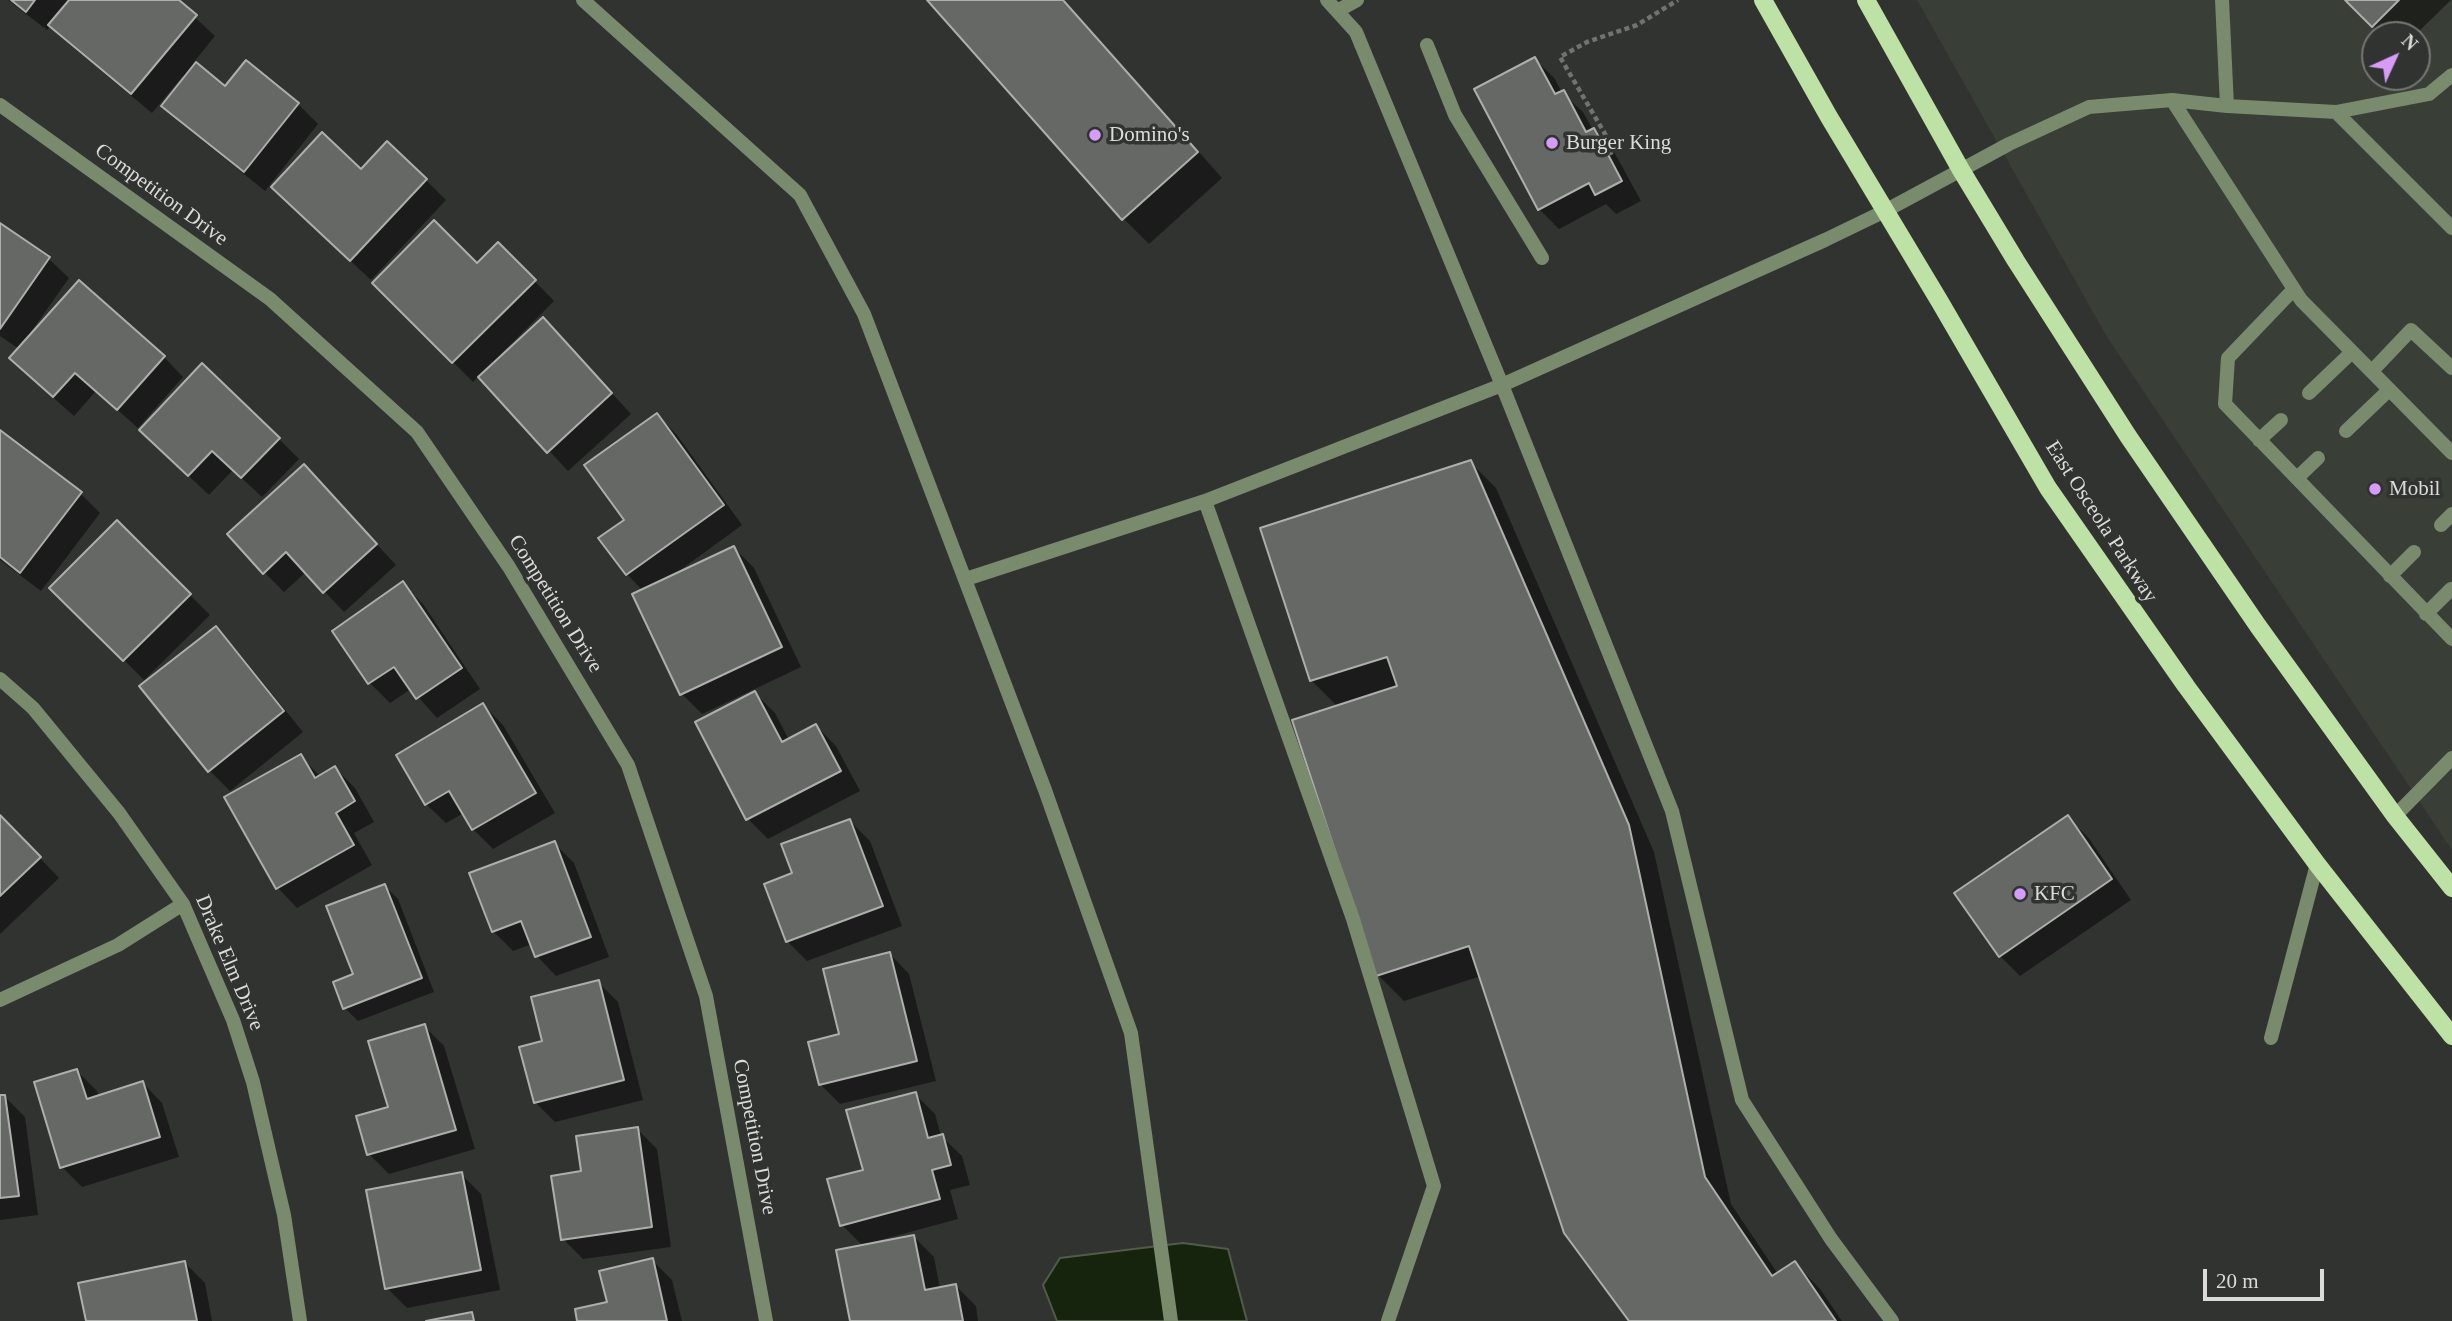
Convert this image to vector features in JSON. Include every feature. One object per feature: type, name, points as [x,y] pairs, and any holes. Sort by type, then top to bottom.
[{"type":"main road","name":"East Osceola Parkway","points":[[1763,0],[2048,488],[2154,643],[2318,864],[2452,1036]]},
{"type":"main road","points":[[1866,0],[1961,170],[2129,436],[2258,626],[2395,816],[2452,888]]},
{"type":"street","points":[[583,0],[800,195],[864,314],[1045,790],[1131,1033],[1171,1321]]},
{"type":"street","points":[[1327,0],[1356,32],[1502,384],[1672,811],[1742,1100],[1831,1238],[1892,1321]]},
{"type":"street","points":[[1337,12],[1357,0]]},
{"type":"street","points":[[2222,0],[2227,106]]},
{"type":"street","points":[[1427,45],[1455,115],[1542,258]]},
{"type":"street","points":[[966,579],[1205,501],[1502,384],[1825,240],[1885,211],[2008,144],[2089,107],[2172,100],[2336,112],[2429,93],[2452,75]]},
{"type":"street","points":[[2172,100],[2301,300],[2452,453]]},
{"type":"street","name":"Competition Drive","points":[[0,105],[270,299],[416,432],[509,567],[628,765],[706,996],[766,1321]]},
{"type":"street","points":[[2336,112],[2452,228]]},
{"type":"street","points":[[2294,289],[2228,358],[2225,404],[2452,639]]},
{"type":"street","points":[[2372,371],[2411,330],[2452,368]]},
{"type":"street","points":[[2309,393],[2352,352]]},
{"type":"street","points":[[2346,431],[2389,390]]},
{"type":"street","points":[[2259,440],[2281,420]]},
{"type":"street","points":[[2297,478],[2318,458]]},
{"type":"street","points":[[1205,501],[1353,919],[1434,1186],[1388,1321]]},
{"type":"street","points":[[2441,526],[2452,514]]},
{"type":"street","points":[[2390,576],[2414,552]]},
{"type":"street","points":[[2426,614],[2451,590]]},
{"type":"street","name":"Drake Elm Drive","points":[[0,679],[33,708],[51,729],[119,813],[183,904],[233,1020],[253,1082],[284,1214],[300,1321]]},
{"type":"street","points":[[2395,816],[2452,758]]},
{"type":"street","points":[[2270,1038],[2318,864]]},
{"type":"street","points":[[0,1000],[118,945],[183,904]]},
{"type":"path","points":[[1608,154],[1615,151],[1560,57],[1587,42],[1637,25],[1678,0]]},
{"type":"shaded area","points":[[1917,0],[2452,0],[2452,850],[2107,337]]},
{"type":"shaded area","points":[[1183,1243],[1228,1249],[1247,1321],[1057,1321],[1043,1285],[1060,1258]]},
{"type":"building","points":[[11,0],[35,0],[26,12]]},
{"type":"building","points":[[69,0],[179,0],[197,15],[131,94],[48,25]]},
{"type":"building","points":[[927,0],[1063,0],[1198,152],[1122,220]]},
{"type":"building","points":[[2345,0],[2399,0],[2378,21],[2366,21]]},
{"type":"building","name":"Burger King","points":[[1535,57],[1555,94],[1564,90],[1586,132],[1594,128],[1622,181],[1595,195],[1589,183],[1538,210],[1474,89]]},
{"type":"building","points":[[246,60],[299,103],[244,172],[161,106],[196,62],[225,86]]},
{"type":"building","points":[[322,132],[361,169],[387,141],[427,179],[350,261],[271,187]]},
{"type":"building","points":[[434,220],[477,263],[498,242],[536,280],[452,363],[372,283]]},
{"type":"building","points":[[0,223],[50,257],[0,329]]},
{"type":"building","points":[[79,280],[165,356],[117,410],[75,373],[53,397],[9,358]]},
{"type":"building","points":[[543,317],[612,393],[547,453],[478,377]]},
{"type":"building","points":[[202,363],[280,438],[241,478],[212,451],[188,476],[139,430]]},
{"type":"building","points":[[657,413],[724,505],[626,575],[598,538],[624,520],[584,465]]},
{"type":"building","points":[[0,430],[82,492],[20,573],[0,557]]},
{"type":"building","points":[[1471,460],[1629,825],[1705,1177],[1772,1276],[1795,1261],[1836,1321],[1629,1321],[1564,1233],[1469,946],[1376,976],[1292,720],[1397,686],[1387,657],[1310,681],[1260,528]]},
{"type":"building","points":[[304,464],[377,544],[323,593],[286,552],[263,574],[227,534]]},
{"type":"building","points":[[117,520],[191,594],[123,661],[49,588]]},
{"type":"building","points":[[734,546],[782,647],[680,695],[632,594]]},
{"type":"building","points":[[403,581],[462,668],[416,699],[394,667],[368,684],[332,631]]},
{"type":"building","points":[[216,626],[284,711],[208,772],[139,686]]},
{"type":"building","points":[[755,691],[782,742],[816,724],[841,771],[746,820],[695,722]]},
{"type":"building","points":[[483,703],[536,793],[472,830],[449,791],[425,805],[396,755]]},
{"type":"building","points":[[301,754],[315,778],[335,766],[355,801],[336,813],[354,845],[276,889],[224,797]]},
{"type":"building","points":[[0,815],[41,857],[0,896]]},
{"type":"building","points":[[2068,815],[2112,879],[1999,957],[1954,893]]},
{"type":"building","points":[[850,819],[883,906],[786,942],[764,884],[792,873],[781,844]]},
{"type":"building","points":[[555,841],[591,937],[535,957],[521,921],[492,932],[469,873]]},
{"type":"building","points":[[385,884],[422,978],[343,1009],[333,982],[353,974],[326,906]]},
{"type":"building","points":[[890,952],[917,1061],[819,1085],[808,1042],[839,1034],[823,969]]},
{"type":"building","points":[[599,980],[624,1080],[534,1103],[519,1047],[542,1041],[531,997]]},
{"type":"building","points":[[425,1024],[456,1130],[367,1155],[356,1116],[388,1107],[368,1041]]},
{"type":"building","points":[[77,1069],[87,1099],[143,1081],[160,1137],[60,1168],[34,1082]]},
{"type":"building","points":[[916,1092],[928,1138],[943,1134],[951,1165],[932,1170],[940,1199],[840,1226],[827,1179],[863,1170],[846,1110]]},
{"type":"building","points":[[0,1095],[5,1095],[19,1196],[0,1198]]},
{"type":"building","points":[[638,1127],[652,1227],[561,1240],[551,1176],[581,1171],[576,1136]]},
{"type":"building","points":[[462,1172],[481,1270],[385,1289],[366,1190]]},
{"type":"building","points":[[914,1235],[925,1290],[956,1284],[963,1321],[850,1321],[836,1250]]},
{"type":"building","points":[[653,1258],[667,1321],[577,1321],[575,1309],[607,1302],[599,1271]]},
{"type":"building","points":[[185,1261],[197,1321],[86,1321],[78,1283]]},
{"type":"building","points":[[472,1312],[474,1321],[426,1321]]},
{"type":"place","name":"Domino's","points":[[1095,135]]},
{"type":"place","name":"Burger King","points":[[1552,143]]},
{"type":"place","name":"Mobil","points":[[2375,489]]},
{"type":"place","name":"KFC","points":[[2020,894]]}]
